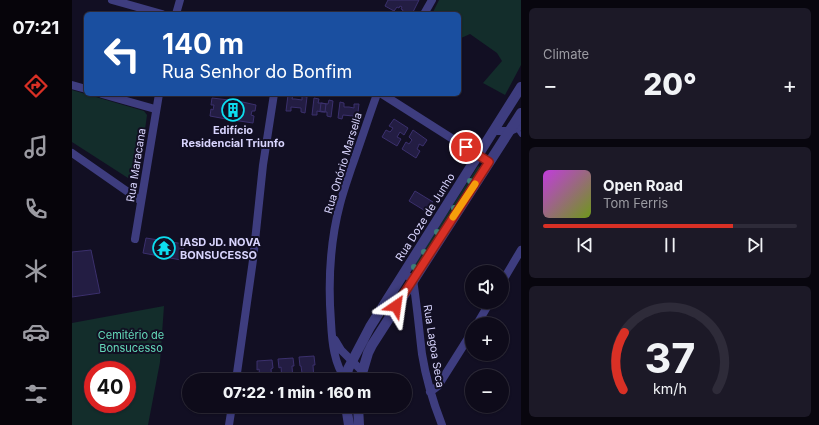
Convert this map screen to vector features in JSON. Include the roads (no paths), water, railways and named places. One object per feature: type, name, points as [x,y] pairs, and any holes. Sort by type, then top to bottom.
[{"type":"street","points":[[112,0],[155,12]]},
{"type":"street","points":[[177,12],[180,0]]},
{"type":"street","points":[[425,12],[432,0]]},
{"type":"street","points":[[72,86],[84,89]]},
{"type":"street","name":"Rua Doze de Junho","points":[[347,373],[370,327],[521,87]]},
{"type":"street","points":[[109,96],[156,109]]},
{"type":"street","name":"Rua Maracana","points":[[135,239],[159,96]]},
{"type":"street","points":[[237,373],[253,260],[263,165],[274,96]]},
{"type":"street","name":"Rua Onório Marsella","points":[[341,373],[336,359],[332,334],[330,304],[330,264],[333,238],[338,211],[376,96]]},
{"type":"street","points":[[385,96],[489,162]]},
{"type":"street","points":[[362,373],[368,353],[413,280],[489,162],[517,130],[521,113]]},
{"type":"street","points":[[494,131],[517,130]]},
{"type":"street","points":[[72,153],[141,201]]},
{"type":"street","points":[[509,270],[521,250]]},
{"type":"street","points":[[404,273],[413,280]]},
{"type":"street","name":"Rua Lagoa Seca","points":[[413,280],[422,354],[430,392],[442,425]]},
{"type":"street","points":[[332,334],[340,350],[352,362],[360,373]]},
{"type":"street","points":[[430,392],[438,386],[465,343]]},
{"type":"street","points":[[229,425],[231,413]]},
{"type":"street","points":[[347,413],[349,425]]},
{"type":"street","points":[[358,413],[359,425]]},
{"type":"place","name":"Edifício Residencial Triunfo","points":[[233,110]]},
{"type":"place","name":"IASD JD. NOVA BONSUCESSO","points":[[164,248]]},
{"type":"park label","name":"Cemitério de Bonsucesso","points":[[131,341]]}]
